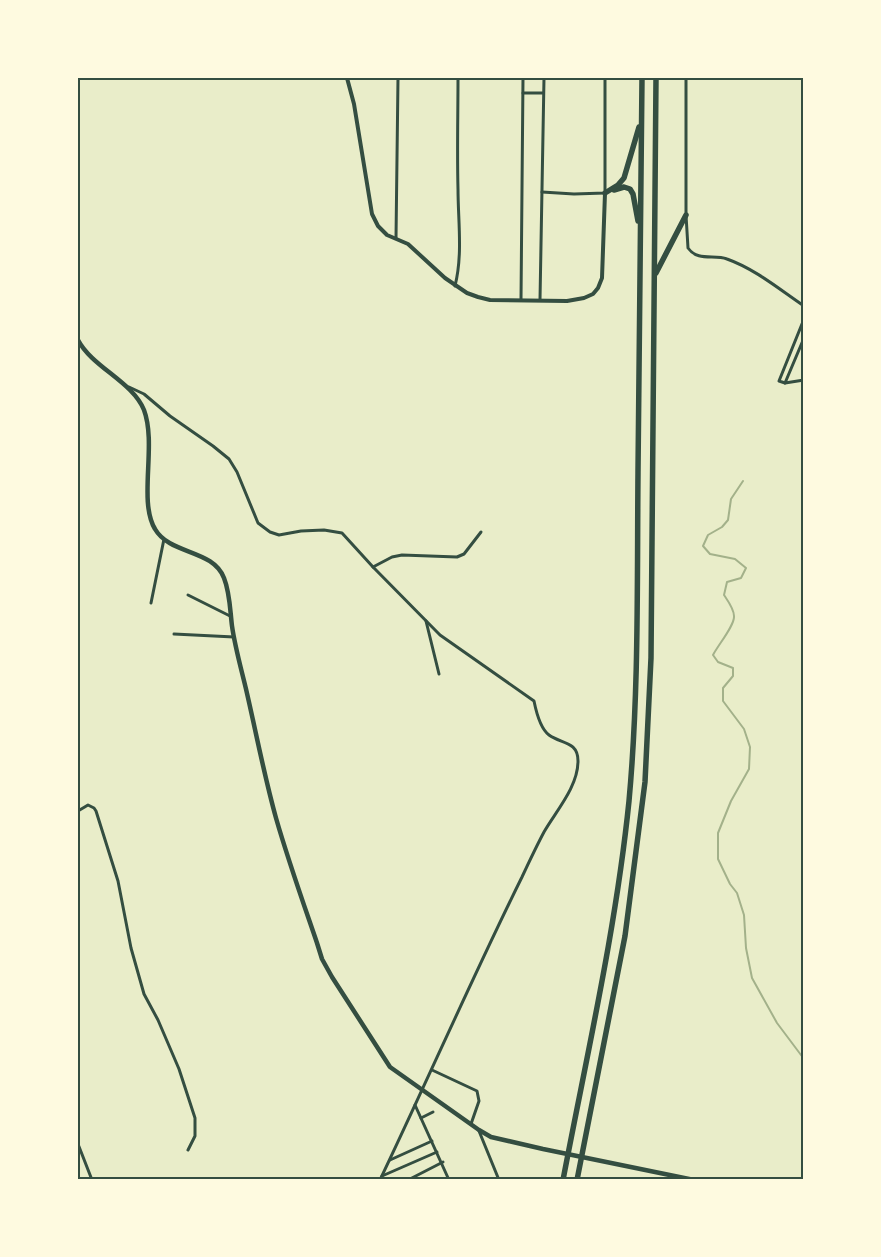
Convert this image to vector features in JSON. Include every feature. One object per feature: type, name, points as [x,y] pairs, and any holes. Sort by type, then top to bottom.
[{"type":"highway","points":[[562,1180],[614,916],[629,800],[635,698],[642,78]]},
{"type":"highway","points":[[577,1180],[625,936],[644,789],[651,658],[656,78]]},
{"type":"highway","points":[[605,193],[618,185],[624,178],[642,118]]},
{"type":"highway","points":[[605,193],[624,187],[630,189],[633,194],[640,236]]},
{"type":"highway","points":[[655,274],[686,215]]},
{"type":"main road","points":[[78,340],[86,352],[137,398],[144,410],[148,425],[148,508],[150,520],[156,531],[168,543],[204,558],[215,565],[224,576],[234,637],[276,817],[322,959],[390,1067],[471,1125],[491,1137],[543,1150],[694,1180]]},
{"type":"street","points":[[347,78],[354,104],[372,214],[378,226],[387,235],[408,244],[455,286],[467,293],[490,300],[567,301],[584,298],[593,294],[602,278],[605,193],[605,78]]},
{"type":"street","points":[[396,238],[398,78]]},
{"type":"street","points":[[455,286],[458,272],[460,228],[458,191],[458,78]]},
{"type":"street","points":[[521,300],[523,78]]},
{"type":"street","points":[[540,300],[544,78]]},
{"type":"street","points":[[686,78],[687,244],[693,254],[701,257],[722,257],[756,273],[804,306]]},
{"type":"street","points":[[523,93],[544,93]]},
{"type":"street","points":[[542,192],[605,193]]},
{"type":"street","points":[[804,318],[779,381],[786,383],[804,380]]},
{"type":"street","points":[[786,383],[804,338]]},
{"type":"street","points":[[122,384],[144,394],[170,416],[229,459],[237,472],[258,523],[270,532],[279,535],[324,530],[342,533],[440,635],[534,701],[536,714],[549,735],[567,742],[575,749],[578,758],[578,768],[574,780],[544,833],[503,916],[381,1178]]},
{"type":"street","points":[[373,567],[392,557],[402,555],[454,558],[466,552],[481,532]]},
{"type":"street","points":[[151,603],[164,539]]},
{"type":"street","points":[[188,596],[231,616]]},
{"type":"street","points":[[426,621],[439,674]]},
{"type":"street","points":[[174,634],[234,637]]},
{"type":"street","points":[[78,811],[88,805],[96,811],[118,881],[144,994],[176,1061],[194,1118],[195,1136],[188,1150]]},
{"type":"street","points":[[432,1070],[477,1091],[479,1101],[471,1125]]},
{"type":"street","points":[[415,1105],[443,1162],[449,1180]]},
{"type":"street","points":[[421,1118],[433,1112]]},
{"type":"street","points":[[479,1130],[499,1180]]},
{"type":"street","points":[[389,1160],[432,1141]]},
{"type":"street","points":[[78,1144],[92,1180]]},
{"type":"street","points":[[381,1178],[437,1152]]},
{"type":"street","points":[[408,1180],[443,1162]]},
{"type":"waterway","points":[[743,481],[731,499],[728,520],[722,527],[708,535],[703,546],[710,554],[735,559],[746,568],[741,578],[727,582],[724,595],[733,611],[734,620],[713,655],[718,662],[733,668],[733,676],[723,688],[723,701],[744,729],[750,747],[749,769],[731,801],[718,833],[718,859],[730,884],[737,893],[744,915],[746,948],[752,978],[777,1023],[804,1059]]}]
